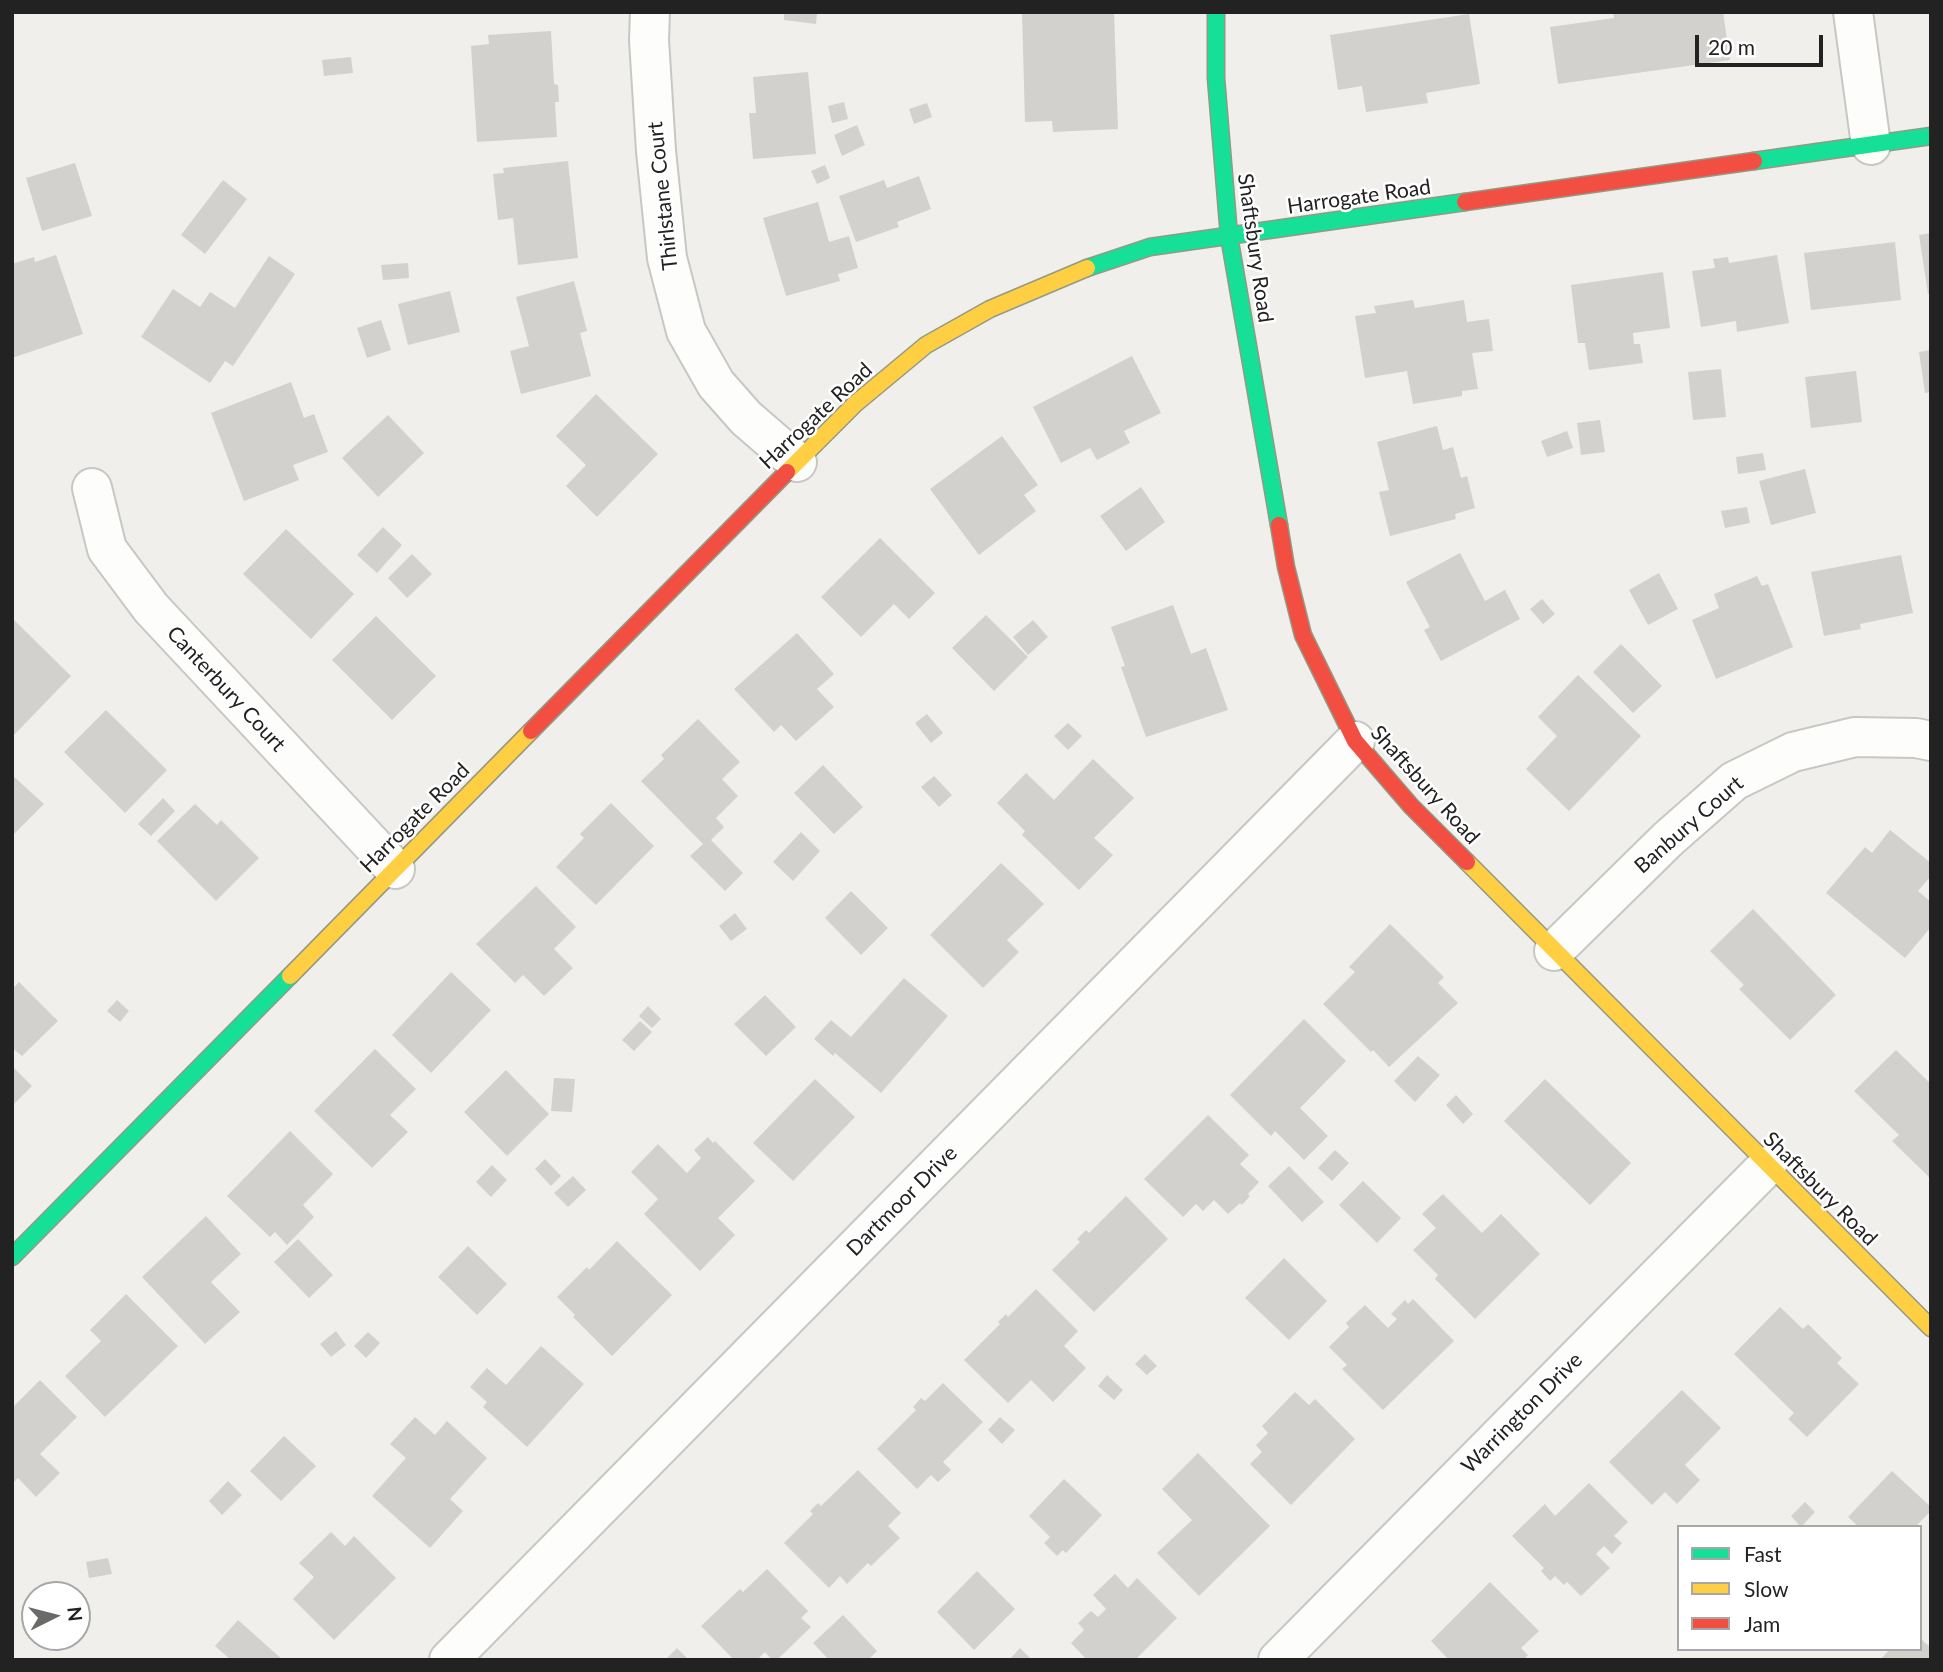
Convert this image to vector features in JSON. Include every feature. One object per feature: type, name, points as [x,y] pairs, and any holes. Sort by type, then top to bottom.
[{"type":"street","name":"Thirlstane Court","points":[[650,12],[649,40],[655,138],[667,258],[686,331],[716,384],[746,418],[797,462]]},
{"type":"street","name":"Shaftsbury Road","points":[[1216,12],[1216,78],[1229,236],[1286,567],[1303,635],[1355,741],[1410,806],[1931,1328]]},
{"type":"street","points":[[1853,12],[1871,145]]},
{"type":"street","name":"Harrogate Road","points":[[12,1257],[855,404],[926,345],[990,309],[1074,272],[1150,247],[1931,136]]},
{"type":"street","name":"Canterbury Court","points":[[92,488],[107,549],[150,608],[395,869]]},
{"type":"street","name":"Banbury Court","points":[[1554,951],[1668,839],[1734,780],[1793,752],[1855,737],[1916,738],[1931,741]]},
{"type":"street","name":"Dartmoor Drive","points":[[449,1660],[1355,741]]},
{"type":"street","name":"Warrington Drive","points":[[1278,1660],[1767,1166]]},
{"type":"building","points":[[784,12],[817,12],[816,24],[784,20]]},
{"type":"building","points":[[1022,12],[1114,12],[1118,129],[1053,132],[1052,121],[1025,122]]},
{"type":"building","points":[[1613,12],[1723,12],[1730,60],[1558,84],[1550,27],[1614,18]]},
{"type":"building","points":[[1469,14],[1480,84],[1426,93],[1428,103],[1366,112],[1362,86],[1338,90],[1330,35]]},
{"type":"building","points":[[551,31],[554,84],[558,85],[559,102],[555,102],[557,137],[477,142],[471,46],[489,44],[488,35]]},
{"type":"building","points":[[351,57],[353,73],[324,76],[322,60]]},
{"type":"building","points":[[808,72],[816,154],[753,159],[749,113],[756,113],[753,77]]},
{"type":"building","points":[[844,102],[848,119],[832,123],[828,106]]},
{"type":"building","points":[[927,103],[932,117],[914,124],[909,109]]},
{"type":"building","points":[[857,125],[865,145],[842,156],[834,135]]},
{"type":"building","points":[[568,161],[578,258],[518,265],[513,218],[498,220],[493,174],[504,173],[503,168]]},
{"type":"building","points":[[75,163],[92,216],[42,231],[26,178]]},
{"type":"building","points":[[825,165],[830,178],[817,184],[811,171]]},
{"type":"building","points":[[919,176],[931,209],[897,222],[899,227],[856,242],[839,196],[884,180],[887,188]]},
{"type":"building","points":[[223,180],[247,199],[205,254],[181,235]]},
{"type":"building","points":[[818,202],[829,242],[849,236],[858,268],[838,274],[840,281],[786,296],[763,218]]},
{"type":"building","points":[[1931,233],[1931,293],[1928,294],[1919,235]]},
{"type":"building","points":[[1895,242],[1901,300],[1811,310],[1804,253]]},
{"type":"building","points":[[56,255],[83,334],[12,358],[12,264],[34,257],[35,262]]},
{"type":"building","points":[[1777,255],[1789,323],[1737,332],[1736,321],[1701,327],[1692,271],[1715,268],[1713,259],[1728,257],[1729,263]]},
{"type":"building","points":[[269,256],[295,274],[233,366],[225,361],[210,383],[141,337],[173,289],[200,307],[210,292],[235,308]]},
{"type":"building","points":[[408,263],[409,278],[383,280],[381,265]]},
{"type":"building","points":[[1663,272],[1670,328],[1633,333],[1634,344],[1640,344],[1643,363],[1589,370],[1585,343],[1578,343],[1571,285]]},
{"type":"building","points":[[574,281],[587,331],[580,333],[591,376],[521,394],[510,351],[529,346],[516,297]]},
{"type":"building","points":[[450,291],[460,332],[408,345],[398,304]]},
{"type":"building","points":[[1413,300],[1415,308],[1464,300],[1467,322],[1489,319],[1493,351],[1472,353],[1478,389],[1462,391],[1462,396],[1413,404],[1407,371],[1365,378],[1355,316],[1376,313],[1374,306]]},
{"type":"building","points":[[381,320],[391,350],[367,358],[357,328]]},
{"type":"building","points":[[1931,350],[1931,392],[1925,393],[1919,352]]},
{"type":"building","points":[[1132,356],[1161,413],[1124,431],[1130,443],[1097,460],[1090,448],[1061,463],[1033,407]]},
{"type":"building","points":[[1721,369],[1726,417],[1693,420],[1688,372]]},
{"type":"building","points":[[1856,371],[1862,422],[1811,428],[1805,377]]},
{"type":"building","points":[[291,382],[304,418],[314,414],[328,452],[293,465],[299,480],[244,501],[211,413]]},
{"type":"building","points":[[596,394],[658,454],[597,517],[566,486],[586,465],[556,436]]},
{"type":"building","points":[[388,415],[424,453],[378,497],[342,458]]},
{"type":"building","points":[[1600,420],[1605,452],[1581,455],[1577,423]]},
{"type":"building","points":[[1437,426],[1443,450],[1453,447],[1461,478],[1467,476],[1475,508],[1455,514],[1456,519],[1390,536],[1379,492],[1389,490],[1377,442]]},
{"type":"building","points":[[1567,431],[1573,448],[1547,457],[1541,441]]},
{"type":"building","points":[[1002,436],[1038,485],[1024,495],[1036,511],[979,555],[930,489]]},
{"type":"building","points":[[1763,453],[1766,470],[1738,474],[1736,457]]},
{"type":"building","points":[[1805,469],[1816,513],[1771,525],[1759,481]]},
{"type":"building","points":[[1141,487],[1165,522],[1126,551],[1100,516]]},
{"type":"building","points":[[1747,507],[1750,523],[1725,528],[1721,511]]},
{"type":"building","points":[[383,527],[402,545],[377,573],[357,555]]},
{"type":"building","points":[[286,529],[354,594],[311,639],[243,574]]},
{"type":"building","points":[[880,538],[935,593],[909,619],[894,604],[861,637],[821,597]]},
{"type":"building","points":[[1460,553],[1485,601],[1505,590],[1520,619],[1441,661],[1424,630],[1430,627],[1406,582]]},
{"type":"building","points":[[412,554],[432,574],[407,598],[388,578]]},
{"type":"building","points":[[1901,555],[1913,613],[1860,624],[1861,629],[1824,636],[1811,572]]},
{"type":"building","points":[[1659,573],[1678,609],[1648,625],[1629,590]]},
{"type":"building","points":[[1757,576],[1762,586],[1768,584],[1793,647],[1716,679],[1692,620],[1719,608],[1714,594]]},
{"type":"building","points":[[1542,599],[1555,614],[1543,624],[1530,609]]},
{"type":"building","points":[[1173,605],[1191,654],[1206,648],[1228,710],[1146,737],[1121,667],[1125,666],[1111,627]]},
{"type":"building","points":[[986,615],[1028,657],[994,691],[952,648]]},
{"type":"building","points":[[376,616],[436,676],[392,720],[332,660]]},
{"type":"building","points":[[12,618],[71,676],[14,735],[12,733]]},
{"type":"building","points":[[1033,620],[1048,637],[1028,655],[1013,637]]},
{"type":"building","points":[[797,633],[834,674],[817,689],[834,707],[796,741],[781,725],[774,732],[734,689]]},
{"type":"building","points":[[1621,644],[1662,686],[1633,713],[1593,672]]},
{"type":"building","points":[[1578,675],[1641,736],[1569,811],[1526,769],[1557,736],[1538,717]]},
{"type":"building","points":[[106,710],[167,770],[125,813],[64,752]]},
{"type":"building","points":[[927,714],[943,733],[931,743],[915,723]]},
{"type":"building","points":[[698,719],[740,762],[722,779],[738,796],[716,818],[724,827],[711,840],[743,873],[725,891],[690,856],[703,844],[641,781],[664,759],[661,755]]},
{"type":"building","points":[[1068,723],[1082,736],[1068,750],[1054,736]]},
{"type":"building","points":[[1093,759],[1134,798],[1094,838],[1113,855],[1079,890],[1022,835],[1025,831],[997,803],[1026,773],[1054,800]]},
{"type":"building","points":[[823,765],[863,807],[834,834],[794,793]]},
{"type":"building","points":[[12,775],[44,804],[12,836]]},
{"type":"building","points":[[934,776],[952,795],[939,807],[921,787]]},
{"type":"building","points":[[163,798],[175,811],[151,836],[138,824]]},
{"type":"building","points":[[611,803],[654,846],[596,905],[556,867],[584,838],[580,834]]},
{"type":"building","points":[[195,804],[217,825],[221,820],[259,858],[216,901],[157,841]]},
{"type":"building","points":[[1890,830],[1931,863],[1931,876],[1918,891],[1931,902],[1931,927],[1905,958],[1826,893],[1865,847],[1872,853]]},
{"type":"building","points":[[801,832],[820,851],[793,881],[773,862]]},
{"type":"building","points":[[1001,863],[1044,904],[1007,940],[1019,952],[983,988],[930,935]]},
{"type":"building","points":[[536,886],[576,927],[554,949],[573,968],[544,996],[523,975],[515,983],[476,944]]},
{"type":"building","points":[[851,891],[888,928],[861,955],[825,918]]},
{"type":"building","points":[[1753,909],[1836,995],[1790,1040],[1739,989],[1744,985],[1710,951]]},
{"type":"building","points":[[735,913],[747,929],[731,941],[719,926]]},
{"type":"building","points":[[1390,924],[1444,977],[1438,983],[1458,1003],[1389,1067],[1323,1004],[1355,972],[1349,967]]},
{"type":"building","points":[[451,972],[491,1010],[431,1073],[392,1035]]},
{"type":"building","points":[[904,978],[948,1016],[881,1093],[835,1053],[833,1056],[814,1039],[831,1020],[851,1037]]},
{"type":"building","points":[[19,982],[58,1021],[22,1056],[12,1048],[12,989]]},
{"type":"building","points":[[765,995],[796,1027],[766,1056],[734,1024]]},
{"type":"building","points":[[117,1000],[129,1011],[120,1022],[107,1011]]},
{"type":"building","points":[[648,1006],[661,1019],[652,1028],[639,1016]]},
{"type":"building","points":[[1304,1019],[1346,1061],[1300,1108],[1328,1136],[1304,1160],[1275,1131],[1271,1136],[1230,1095]]},
{"type":"building","points":[[640,1021],[652,1032],[634,1051],[622,1040]]},
{"type":"building","points":[[375,1049],[416,1089],[390,1115],[408,1132],[372,1168],[314,1111]]},
{"type":"building","points":[[1896,1050],[1931,1084],[1931,1179],[1892,1141],[1899,1135],[1854,1091]]},
{"type":"building","points":[[1418,1056],[1440,1075],[1415,1102],[1394,1081]]},
{"type":"building","points":[[12,1066],[32,1086],[12,1106]]},
{"type":"building","points":[[506,1070],[549,1114],[507,1156],[464,1112]]},
{"type":"building","points":[[554,1078],[575,1079],[572,1112],[551,1111]]},
{"type":"building","points":[[815,1079],[855,1117],[793,1181],[753,1143]]},
{"type":"building","points":[[1545,1079],[1631,1163],[1590,1205],[1504,1121]]},
{"type":"building","points":[[1456,1095],[1473,1114],[1463,1124],[1446,1105]]},
{"type":"building","points":[[1208,1115],[1249,1155],[1240,1164],[1259,1182],[1242,1205],[1240,1203],[1228,1214],[1214,1200],[1203,1211],[1196,1204],[1183,1217],[1144,1179]]},
{"type":"building","points":[[290,1131],[333,1174],[303,1205],[314,1217],[287,1245],[275,1232],[270,1237],[227,1196]]},
{"type":"building","points":[[708,1137],[755,1181],[718,1218],[735,1235],[700,1271],[644,1214],[658,1199],[631,1172],[658,1144],[687,1173],[701,1158],[694,1150]]},
{"type":"building","points":[[1335,1150],[1349,1163],[1332,1181],[1318,1168]]},
{"type":"building","points":[[545,1159],[561,1176],[551,1186],[535,1169]]},
{"type":"building","points":[[492,1165],[507,1180],[491,1197],[476,1182]]},
{"type":"building","points":[[1289,1166],[1324,1202],[1302,1222],[1268,1186]]},
{"type":"building","points":[[573,1176],[586,1190],[568,1207],[554,1193]]},
{"type":"building","points":[[1363,1181],[1401,1218],[1377,1243],[1339,1205]]},
{"type":"building","points":[[1443,1194],[1482,1233],[1501,1214],[1540,1254],[1475,1319],[1435,1279],[1438,1275],[1413,1250],[1436,1228],[1422,1214]]},
{"type":"building","points":[[1126,1196],[1168,1239],[1094,1312],[1052,1270],[1080,1242],[1077,1239],[1086,1230],[1089,1233]]},
{"type":"building","points":[[206,1216],[241,1254],[211,1282],[240,1312],[205,1344],[142,1277]]},
{"type":"building","points":[[298,1239],[333,1275],[309,1298],[274,1262]]},
{"type":"building","points":[[617,1241],[672,1295],[612,1356],[557,1297]]},
{"type":"building","points":[[468,1246],[507,1284],[477,1315],[438,1277]]},
{"type":"building","points":[[1284,1258],[1327,1301],[1289,1340],[1245,1298]]},
{"type":"building","points":[[1036,1289],[1078,1331],[1064,1346],[1086,1368],[1053,1402],[1031,1380],[1008,1403],[964,1360],[1000,1324],[998,1322],[1006,1314],[1008,1317]]},
{"type":"building","points":[[126,1294],[178,1346],[105,1417],[65,1376],[101,1341],[90,1330]]},
{"type":"building","points":[[1413,1299],[1454,1341],[1383,1410],[1342,1369],[1347,1365],[1329,1347],[1349,1327],[1346,1323],[1365,1305],[1388,1328],[1397,1319],[1391,1314],[1405,1300],[1408,1304]]},
{"type":"building","points":[[1780,1307],[1803,1329],[1808,1324],[1842,1358],[1837,1363],[1859,1384],[1807,1437],[1788,1419],[1794,1413],[1734,1354]]},
{"type":"building","points":[[336,1331],[346,1345],[331,1357],[320,1344]]},
{"type":"building","points":[[368,1332],[380,1343],[366,1358],[354,1346]]},
{"type":"building","points":[[541,1346],[584,1384],[527,1447],[483,1407],[487,1402],[470,1387],[487,1368],[506,1385]]},
{"type":"building","points":[[1145,1354],[1157,1366],[1147,1375],[1135,1364]]},
{"type":"building","points":[[1107,1375],[1123,1390],[1114,1400],[1098,1386]]},
{"type":"building","points":[[40,1380],[77,1417],[40,1454],[60,1473],[36,1497],[18,1478],[14,1482],[12,1480],[12,1408]]},
{"type":"building","points":[[943,1383],[983,1422],[943,1462],[951,1470],[938,1482],[931,1475],[917,1489],[877,1449],[916,1410],[913,1407],[921,1398],[925,1401]]},
{"type":"building","points":[[1682,1390],[1721,1428],[1685,1465],[1700,1480],[1677,1504],[1665,1492],[1652,1505],[1609,1462]]},
{"type":"building","points":[[1295,1392],[1309,1405],[1315,1399],[1355,1439],[1291,1505],[1250,1464],[1262,1452],[1256,1445],[1268,1433],[1262,1426]]},
{"type":"building","points":[[415,1417],[435,1435],[447,1421],[487,1458],[450,1499],[463,1511],[430,1548],[372,1496],[406,1458],[390,1444]]},
{"type":"building","points":[[1000,1417],[1015,1430],[1002,1444],[988,1430]]},
{"type":"building","points":[[284,1436],[316,1466],[281,1501],[250,1471]]},
{"type":"building","points":[[1198,1453],[1270,1526],[1199,1596],[1157,1553],[1192,1520],[1162,1489]]},
{"type":"building","points":[[858,1470],[901,1513],[888,1526],[900,1538],[871,1566],[868,1563],[847,1584],[840,1576],[829,1588],[784,1543],[813,1514],[810,1511],[818,1503],[821,1506]]},
{"type":"building","points":[[1892,1471],[1931,1507],[1931,1511],[1917,1525],[1857,1525],[1848,1517]]},
{"type":"building","points":[[1064,1479],[1102,1515],[1066,1553],[1063,1550],[1057,1556],[1044,1543],[1050,1537],[1029,1516]]},
{"type":"building","points":[[228,1481],[242,1495],[222,1515],[209,1501]]},
{"type":"building","points":[[1589,1483],[1628,1522],[1614,1536],[1622,1543],[1612,1554],[1604,1546],[1596,1554],[1610,1568],[1581,1596],[1567,1582],[1564,1585],[1555,1576],[1550,1581],[1541,1571],[1544,1568],[1512,1536],[1545,1504],[1555,1516]]},
{"type":"building","points":[[1805,1502],[1815,1512],[1803,1525],[1799,1525],[1791,1516]]},
{"type":"building","points":[[331,1532],[345,1546],[354,1536],[396,1578],[334,1640],[293,1599],[314,1577],[299,1563]]},
{"type":"building","points":[[108,1558],[112,1574],[89,1578],[86,1562]]},
{"type":"building","points":[[767,1569],[808,1611],[801,1618],[811,1627],[777,1660],[772,1660],[765,1652],[757,1660],[734,1660],[701,1626],[740,1589],[743,1592]]},
{"type":"building","points":[[977,1571],[1015,1609],[974,1650],[937,1612]]},
{"type":"building","points":[[1115,1574],[1128,1588],[1137,1578],[1177,1618],[1135,1660],[1087,1660],[1071,1643],[1084,1630],[1078,1623],[1091,1611],[1098,1617],[1106,1609],[1093,1595]]},
{"type":"building","points":[[1490,1582],[1539,1631],[1521,1648],[1528,1655],[1524,1660],[1449,1660],[1431,1641]]},
{"type":"building","points":[[843,1615],[877,1651],[868,1660],[829,1660],[813,1643]]},
{"type":"building","points":[[238,1620],[283,1660],[231,1660],[215,1646]]},
{"type":"building","points":[[1922,1640],[1931,1648],[1931,1660],[1880,1660],[1888,1651],[1922,1651]]},
{"type":"building","points":[[677,1648],[689,1660],[665,1660]]},
{"type":"building","points":[[1020,1648],[1032,1660],[1009,1660]]},
{"type":"traffic: fast","points":[[1216,12],[1216,78],[1229,236],[1279,525]]},
{"type":"traffic: fast","points":[[1754,161],[1931,136]]},
{"type":"traffic: fast","points":[[1087,268],[1150,247],[1465,202]]},
{"type":"traffic: fast","points":[[12,1257],[290,976]]},
{"type":"traffic: slow","points":[[787,472],[855,404],[926,345],[990,309],[1087,268]]},
{"type":"traffic: slow","points":[[290,976],[531,731]]},
{"type":"traffic: slow","points":[[1467,862],[1931,1328]]},
{"type":"traffic: jam","points":[[1465,202],[1754,161]]},
{"type":"traffic: jam","points":[[531,731],[787,472]]},
{"type":"traffic: jam","points":[[1279,525],[1286,567],[1303,635],[1355,741],[1411,806],[1467,862]]}]
